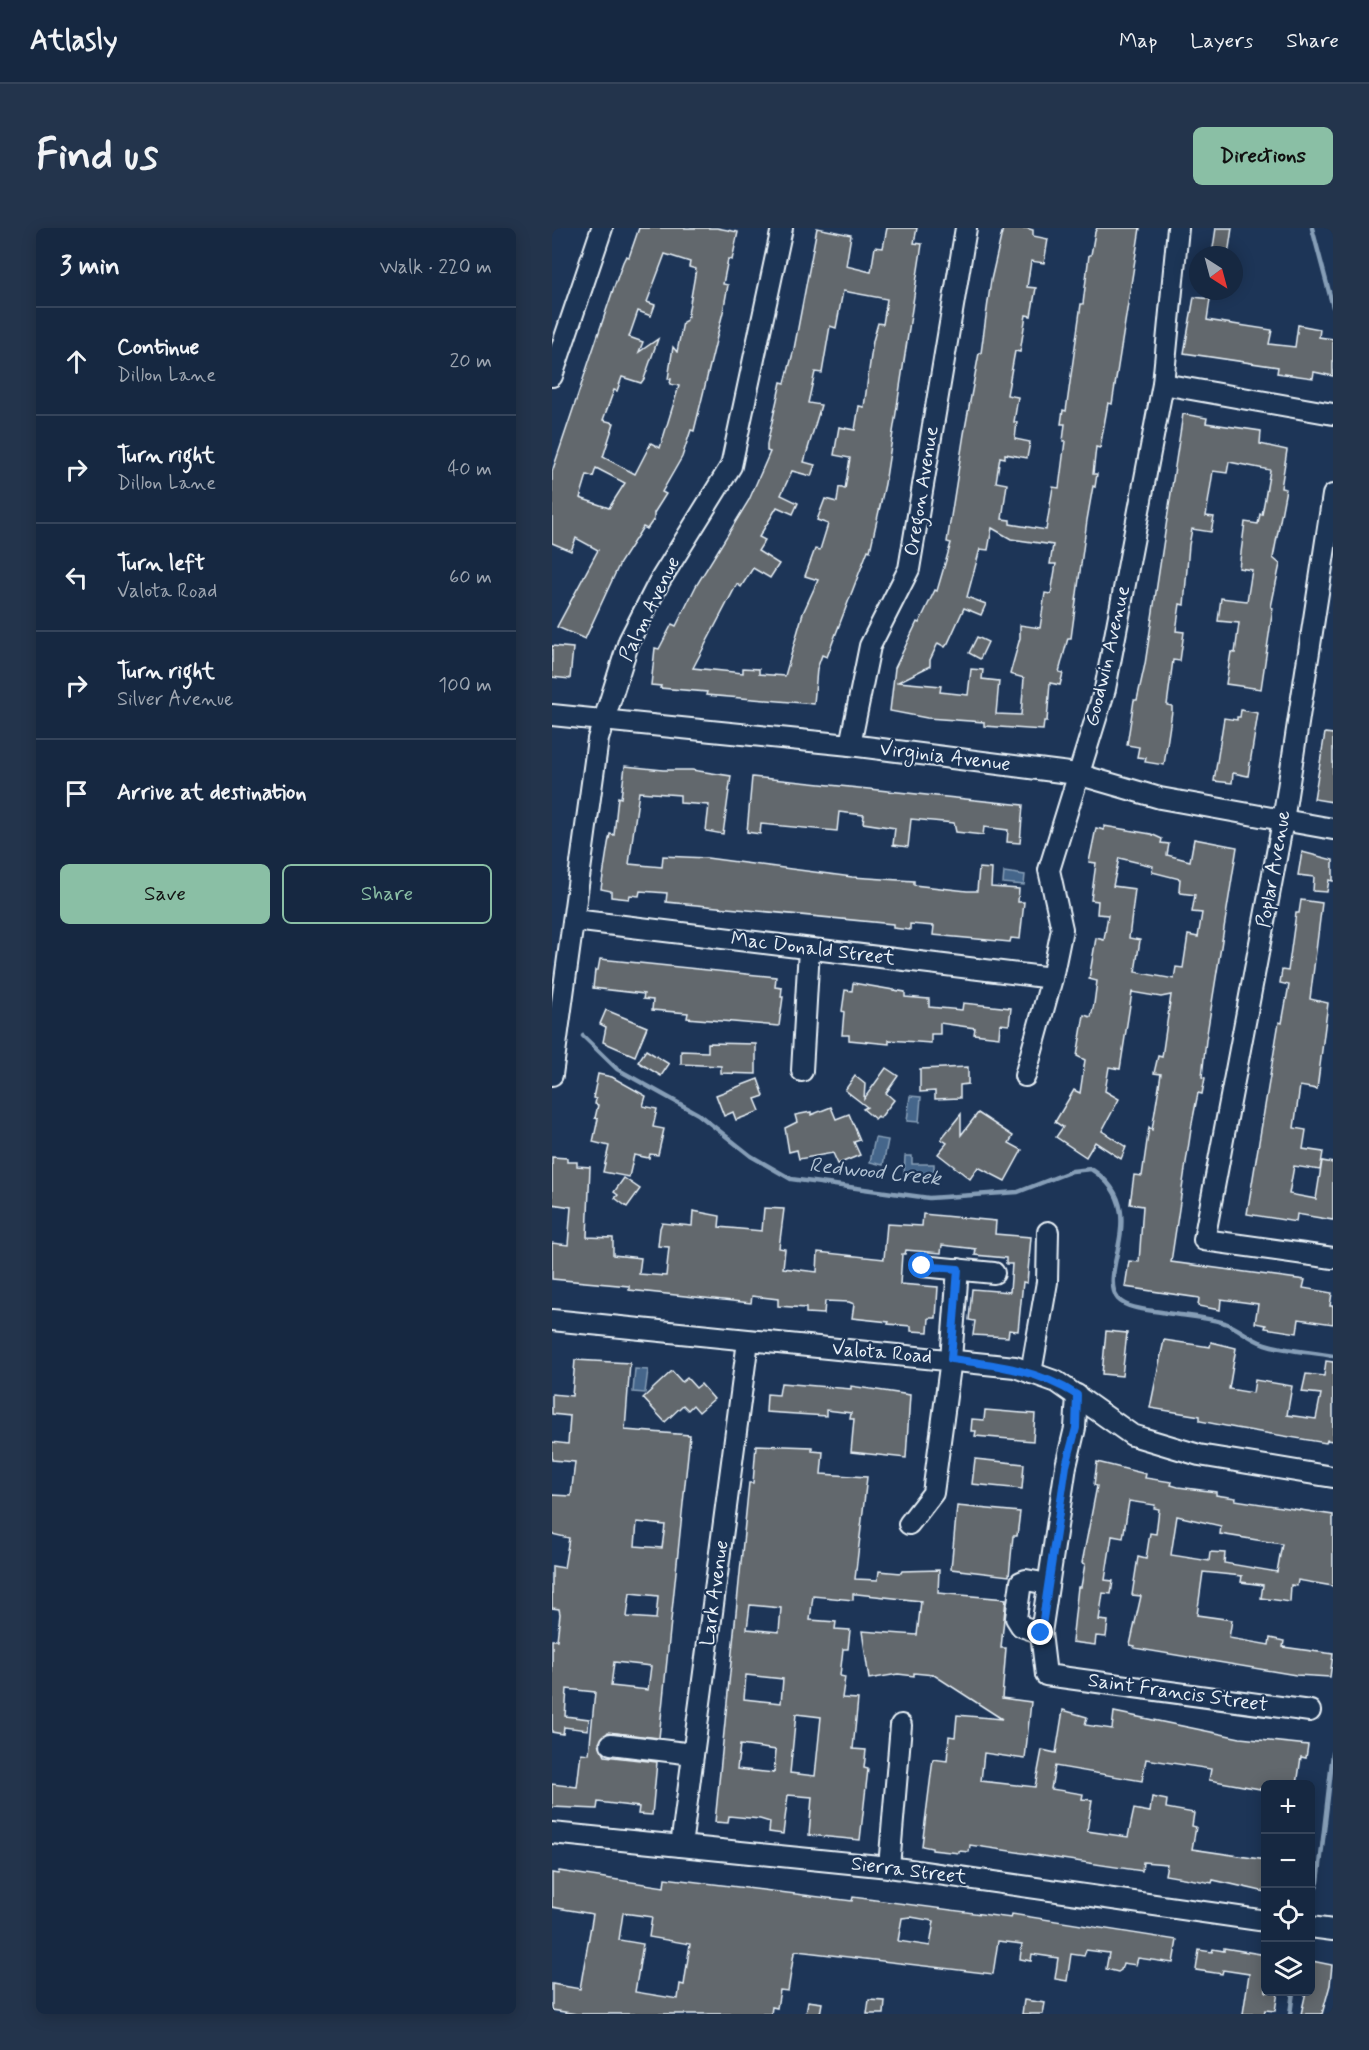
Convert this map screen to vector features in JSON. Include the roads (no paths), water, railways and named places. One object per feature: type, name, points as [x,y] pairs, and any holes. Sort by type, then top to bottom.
[{"type":"street","points":[[552,376],[602,228]]},
{"type":"street","name":"Palm Avenue","points":[[552,1075],[598,739],[629,641],[659,582],[731,466],[782,228]]},
{"type":"street","name":"Oregon Avenue","points":[[850,745],[870,646],[909,569],[966,228]]},
{"type":"street","name":"Goodwin Avenue","points":[[1025,1076],[1052,978],[1062,929],[1049,870],[1105,689],[1163,384],[1178,228]]},
{"type":"street","points":[[1163,384],[1333,414]]},
{"type":"street","name":"Poplar Avenue","points":[[1333,495],[1283,821],[1204,1240],[1333,1258]]},
{"type":"street","name":"Virginia Avenue","points":[[552,715],[850,745],[1077,774],[1160,798],[1333,829]]},
{"type":"street","name":"Mac Donald Street","points":[[574,920],[1052,978]]},
{"type":"street","points":[[802,1071],[809,948]]},
{"type":"street","points":[[1031,1373],[1047,1282],[1048,1232]]},
{"type":"street","points":[[922,1266],[994,1272]]},
{"type":"street","points":[[909,1524],[933,1493],[951,1359],[958,1269]]},
{"type":"street","name":"Valota Road","points":[[552,1320],[1015,1367],[1057,1382],[1131,1435],[1199,1455],[1333,1477]]},
{"type":"street","name":"Lark Avenue","points":[[681,1846],[748,1341]]},
{"type":"street","points":[[1048,1584],[1026,1580],[1022,1582],[1016,1618],[1021,1626],[1041,1633],[1066,1466],[1076,1428],[1077,1395]]},
{"type":"street","name":"Saint Francis Street","points":[[1041,1633],[1046,1675],[1310,1711]]},
{"type":"street","points":[[888,1867],[901,1725]]},
{"type":"street","points":[[611,1744],[693,1754]]},
{"type":"street","name":"Sierra Street","points":[[552,1833],[888,1867],[1261,1920]]},
{"type":"street","points":[[1315,1928],[1333,1930]]},
{"type":"water","points":[[1004,872],[1025,875],[1024,885],[1003,883]]},
{"type":"water","points":[[910,1096],[921,1097],[919,1122],[907,1121]]},
{"type":"water","points":[[875,1138],[888,1140],[883,1165],[870,1162]]},
{"type":"water","points":[[905,1156],[912,1156],[912,1164],[934,1164],[934,1176],[904,1176]]},
{"type":"water","points":[[635,1369],[648,1370],[645,1393],[633,1392]]},
{"type":"waterway","points":[[1312,228],[1333,307]]},
{"type":"waterway","name":"Redwood Creek","points":[[583,1036],[617,1069],[698,1114],[751,1156],[791,1179],[929,1198],[1018,1192],[1072,1171],[1091,1169],[1109,1185],[1119,1202],[1120,1239],[1113,1272],[1113,1287],[1122,1303],[1140,1309],[1218,1321],[1265,1344],[1333,1356]]},
{"type":"waterway","name":"Redwood Creek","points":[[1315,1889],[1318,1882],[1333,1753]]},
{"type":"waterway","name":"Redwood Creek","points":[[1290,2014],[1292,1996]]}]
